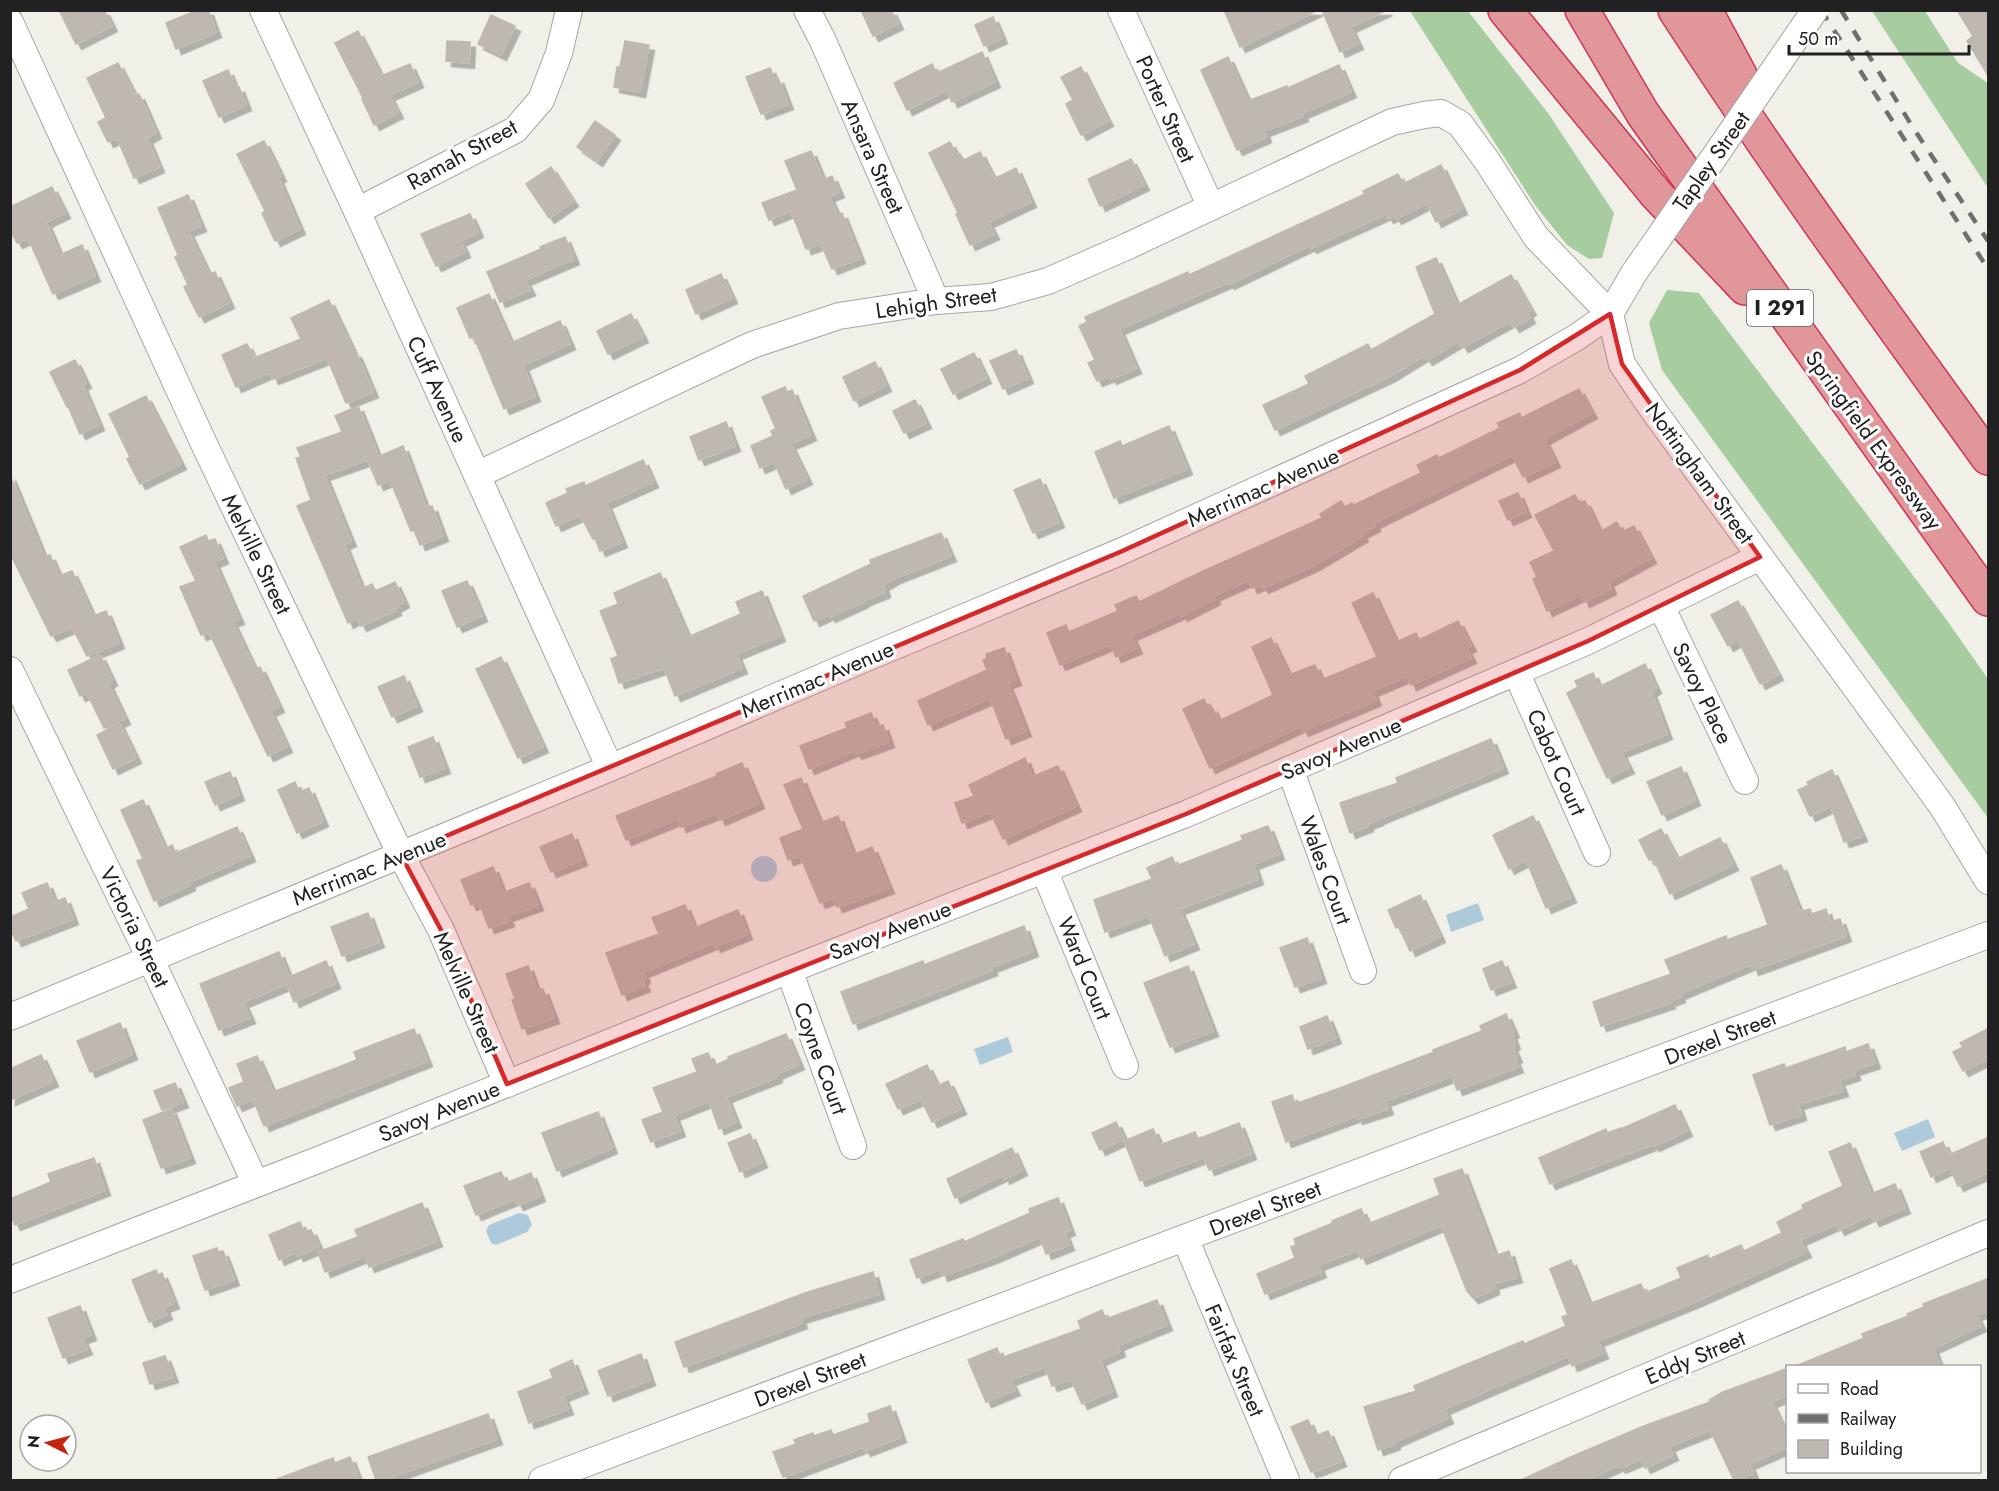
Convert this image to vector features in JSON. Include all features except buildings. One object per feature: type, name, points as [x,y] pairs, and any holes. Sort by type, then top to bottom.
[{"type":"highway","points":[[1505,10],[1656,194],[1831,381]]},
{"type":"highway","name":"Springfield Expressway","points":[[1582,10],[1643,114],[1989,600]]},
{"type":"highway","points":[[1675,10],[1707,60],[1823,226],[1989,459]]},
{"type":"highway","points":[[1705,10],[1823,226]]},
{"type":"street","name":"Cuff Avenue","points":[[262,10],[357,212],[610,768]]},
{"type":"street","name":"Ramah Street","points":[[357,212],[515,130],[541,100],[559,53],[569,10]]},
{"type":"street","name":"Ansara Street","points":[[807,10],[823,41],[936,301]]},
{"type":"street","name":"Porter Street","points":[[1121,10],[1210,207]]},
{"type":"street","name":"Tapley Street","points":[[1610,314],[1634,273],[1815,10]]},
{"type":"street","name":"Melville Street","points":[[10,22],[205,446],[401,855],[441,930],[507,1084]]},
{"type":"street","name":"Lehigh Street","points":[[477,475],[752,345],[839,316],[936,301],[991,297],[1048,281],[1392,122],[1441,113],[1460,124],[1536,237],[1610,314]]},
{"type":"street","name":"Merrimac Avenue","points":[[10,1017],[610,768],[1120,552],[1520,370],[1610,314]]},
{"type":"street","name":"Nottingham Street","points":[[1610,314],[1622,364],[1653,410],[1942,806],[1989,881]]},
{"type":"street","name":"Savoy Avenue","points":[[10,1280],[1186,814],[1588,641],[1760,557]]},
{"type":"street","name":"Savoy Place","points":[[1661,606],[1745,781]]},
{"type":"street","name":"Cabot Court","points":[[1516,672],[1597,853]]},
{"type":"street","name":"Victoria Street","points":[[14,687],[150,958],[256,1184]]},
{"type":"street","name":"Wales Court","points":[[1290,769],[1363,971]]},
{"type":"street","name":"Ward Court","points":[[1044,870],[1125,1066]]},
{"type":"street","name":"Drexel Street","points":[[542,1480],[1989,934]]},
{"type":"street","name":"Coyne Court","points":[[789,970],[853,1146]]},
{"type":"street","name":"Eddy Street","points":[[1402,1480],[1989,1233]]},
{"type":"street","name":"Fairfax Street","points":[[1185,1238],[1286,1480]]},
{"type":"highlighted area","points":[[1610,314],[1622,364],[1760,557],[1588,641],[1186,814],[507,1084],[441,930],[401,855],[1120,552],[1520,370]]},
{"type":"green space","points":[[1410,11],[1468,11],[1548,113],[1614,213],[1602,258],[1589,259],[1567,245],[1535,205]]},
{"type":"green space","points":[[1872,11],[1925,11],[1958,63],[1988,83],[1988,188]]},
{"type":"green space","points":[[1667,290],[1699,293],[1946,619],[1988,679],[1988,818],[1662,370],[1649,323]]},
{"type":"water","points":[[764,856],[774,859],[777,869],[774,879],[764,882],[754,879],[751,869],[754,859]]},
{"type":"water","points":[[1478,903],[1484,920],[1451,932],[1446,915]]},
{"type":"water","points":[[1008,1037],[1013,1052],[980,1065],[974,1049]]},
{"type":"water","points":[[1928,1119],[1935,1137],[1902,1151],[1894,1133]]},
{"type":"water","points":[[519,1213],[528,1215],[532,1225],[527,1232],[496,1245],[491,1243],[486,1231],[489,1225]]},
{"type":"railway","points":[[1821,10],[1988,269]]},
{"type":"railway","points":[[1841,10],[1912,126],[1988,241]]}]
